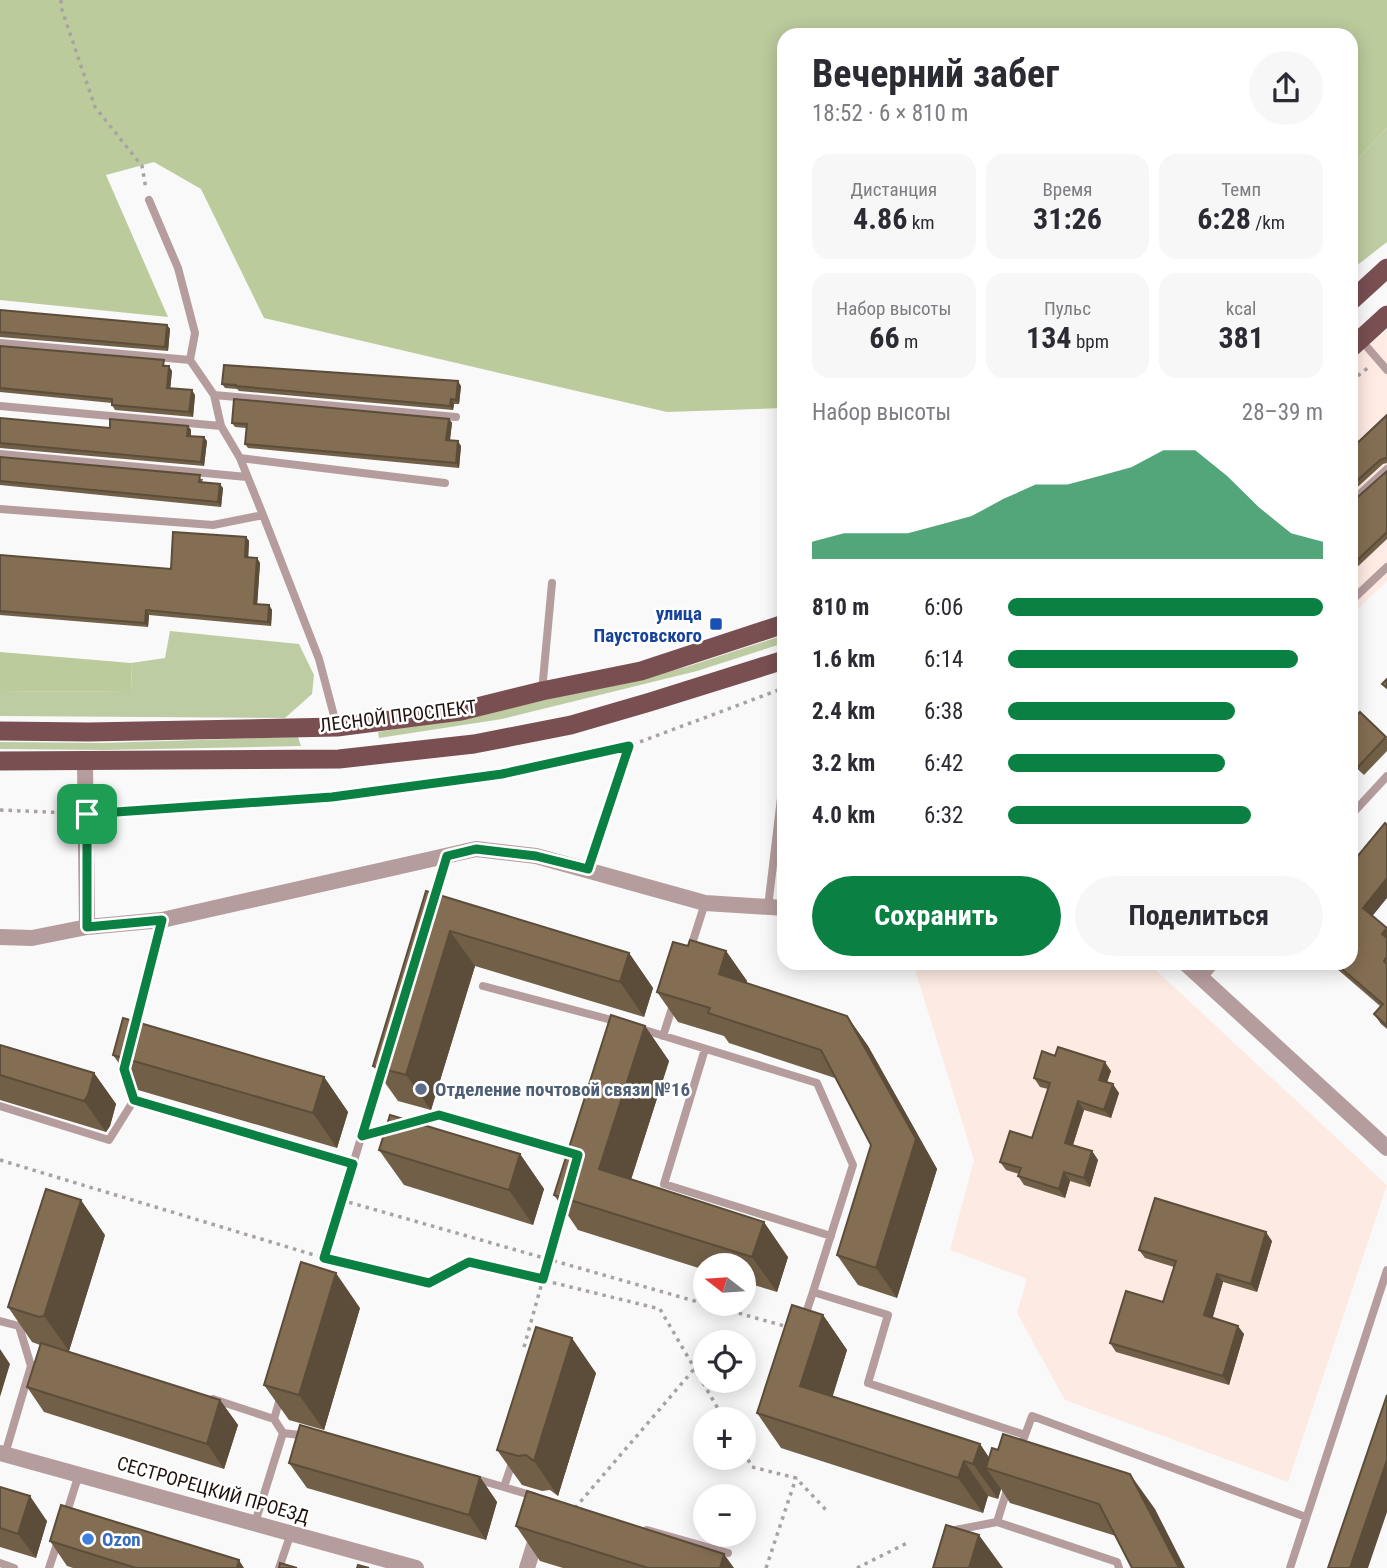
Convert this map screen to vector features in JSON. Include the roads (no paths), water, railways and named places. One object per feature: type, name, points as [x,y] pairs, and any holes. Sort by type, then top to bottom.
[{"type":"main road","points":[[1358,295],[1387,268]]},
{"type":"main road","points":[[1358,342],[1387,315]]},
{"type":"main road","name":"ЛЕСНОЙ ПРОСПЕКТ","points":[[0,731],[337,727],[461,711],[641,671],[777,626]]},
{"type":"main road","name":"ЛЕСНОЙ ПРОСПЕКТ","points":[[0,761],[339,759],[474,744],[571,724],[777,662]]},
{"type":"main road","points":[[337,727],[339,759]]},
{"type":"street","points":[[85,761],[87,927]]},
{"type":"street","points":[[0,937],[32,938],[87,927],[162,920],[476,849],[536,856],[705,903],[776,907]]},
{"type":"street","points":[[1192,970],[1387,1148]]},
{"type":"street","name":"СЕСТРОРЕЦКИЙ ПРОЕЗД","points":[[2,1453],[416,1568]]},
{"type":"street","points":[[527,1568],[544,1512]]},
{"type":"lane","points":[[149,200],[178,268],[195,333],[190,360],[215,395],[221,426],[240,458],[319,659],[337,727]]},
{"type":"lane","points":[[0,343],[190,360]]},
{"type":"lane","points":[[1358,346],[1387,370]]},
{"type":"lane","points":[[215,395],[456,417]]},
{"type":"lane","points":[[0,406],[221,426]]},
{"type":"lane","points":[[0,454],[247,477]]},
{"type":"lane","points":[[240,458],[445,483]]},
{"type":"lane","points":[[1358,496],[1387,469]]},
{"type":"lane","points":[[0,509],[213,525],[263,515]]},
{"type":"lane","points":[[1358,594],[1387,567]]},
{"type":"lane","points":[[542,691],[552,583]]},
{"type":"lane","points":[[1358,808],[1387,776]]},
{"type":"lane","points":[[430,909],[447,856]]},
{"type":"lane","points":[[776,907],[777,888]]},
{"type":"lane","points":[[688,957],[705,903]]},
{"type":"lane","points":[[130,1045],[162,920]]},
{"type":"lane","points":[[1202,979],[1210,970]]},
{"type":"lane","points":[[483,986],[619,1022],[817,1083],[853,1165],[800,1331]]},
{"type":"lane","points":[[663,1036],[677,992]]},
{"type":"lane","points":[[615,1036],[619,1022]]},
{"type":"lane","points":[[705,1049],[664,1184],[831,1237]]},
{"type":"lane","points":[[134,1100],[353,1164],[386,1056]]},
{"type":"lane","points":[[0,1106],[109,1140],[134,1100],[124,1069],[127,1057]]},
{"type":"lane","points":[[362,1136],[439,1115],[578,1155],[582,1142]]},
{"type":"lane","points":[[1290,1568],[1387,1270]]},
{"type":"lane","points":[[813,1292],[888,1315],[868,1383],[1025,1435]]},
{"type":"lane","points":[[2,1453],[31,1366],[19,1326],[23,1313]]},
{"type":"lane","points":[[0,1321],[19,1326]]},
{"type":"lane","points":[[31,1366],[54,1361]]},
{"type":"lane","points":[[274,1419],[286,1380]]},
{"type":"lane","points":[[208,1398],[274,1419],[283,1433]]},
{"type":"lane","points":[[1021,1447],[1032,1416],[1307,1517]]},
{"type":"lane","points":[[283,1433],[319,1437]]},
{"type":"lane","points":[[254,1523],[283,1433]]},
{"type":"lane","points":[[504,1487],[516,1450]]},
{"type":"lane","points":[[997,1522],[1013,1472]]},
{"type":"lane","points":[[64,1521],[79,1474]]},
{"type":"lane","points":[[464,1476],[575,1508]]},
{"type":"lane","points":[[950,1542],[955,1530],[997,1522],[1116,1562],[1119,1568]]},
{"type":"lane","points":[[639,1527],[728,1553]]},
{"type":"lane","points":[[49,1568],[60,1533]]},
{"type":"lane","points":[[279,1568],[290,1533]]},
{"type":"lane","points":[[0,1563],[14,1568]]},
{"type":"place","name":"улица Паустовского","points":[[716,624]]},
{"type":"place","name":"Отделение почтовой связи №16","points":[[421,1089]]},
{"type":"place","name":"Ozon","points":[[88,1539]]}]
